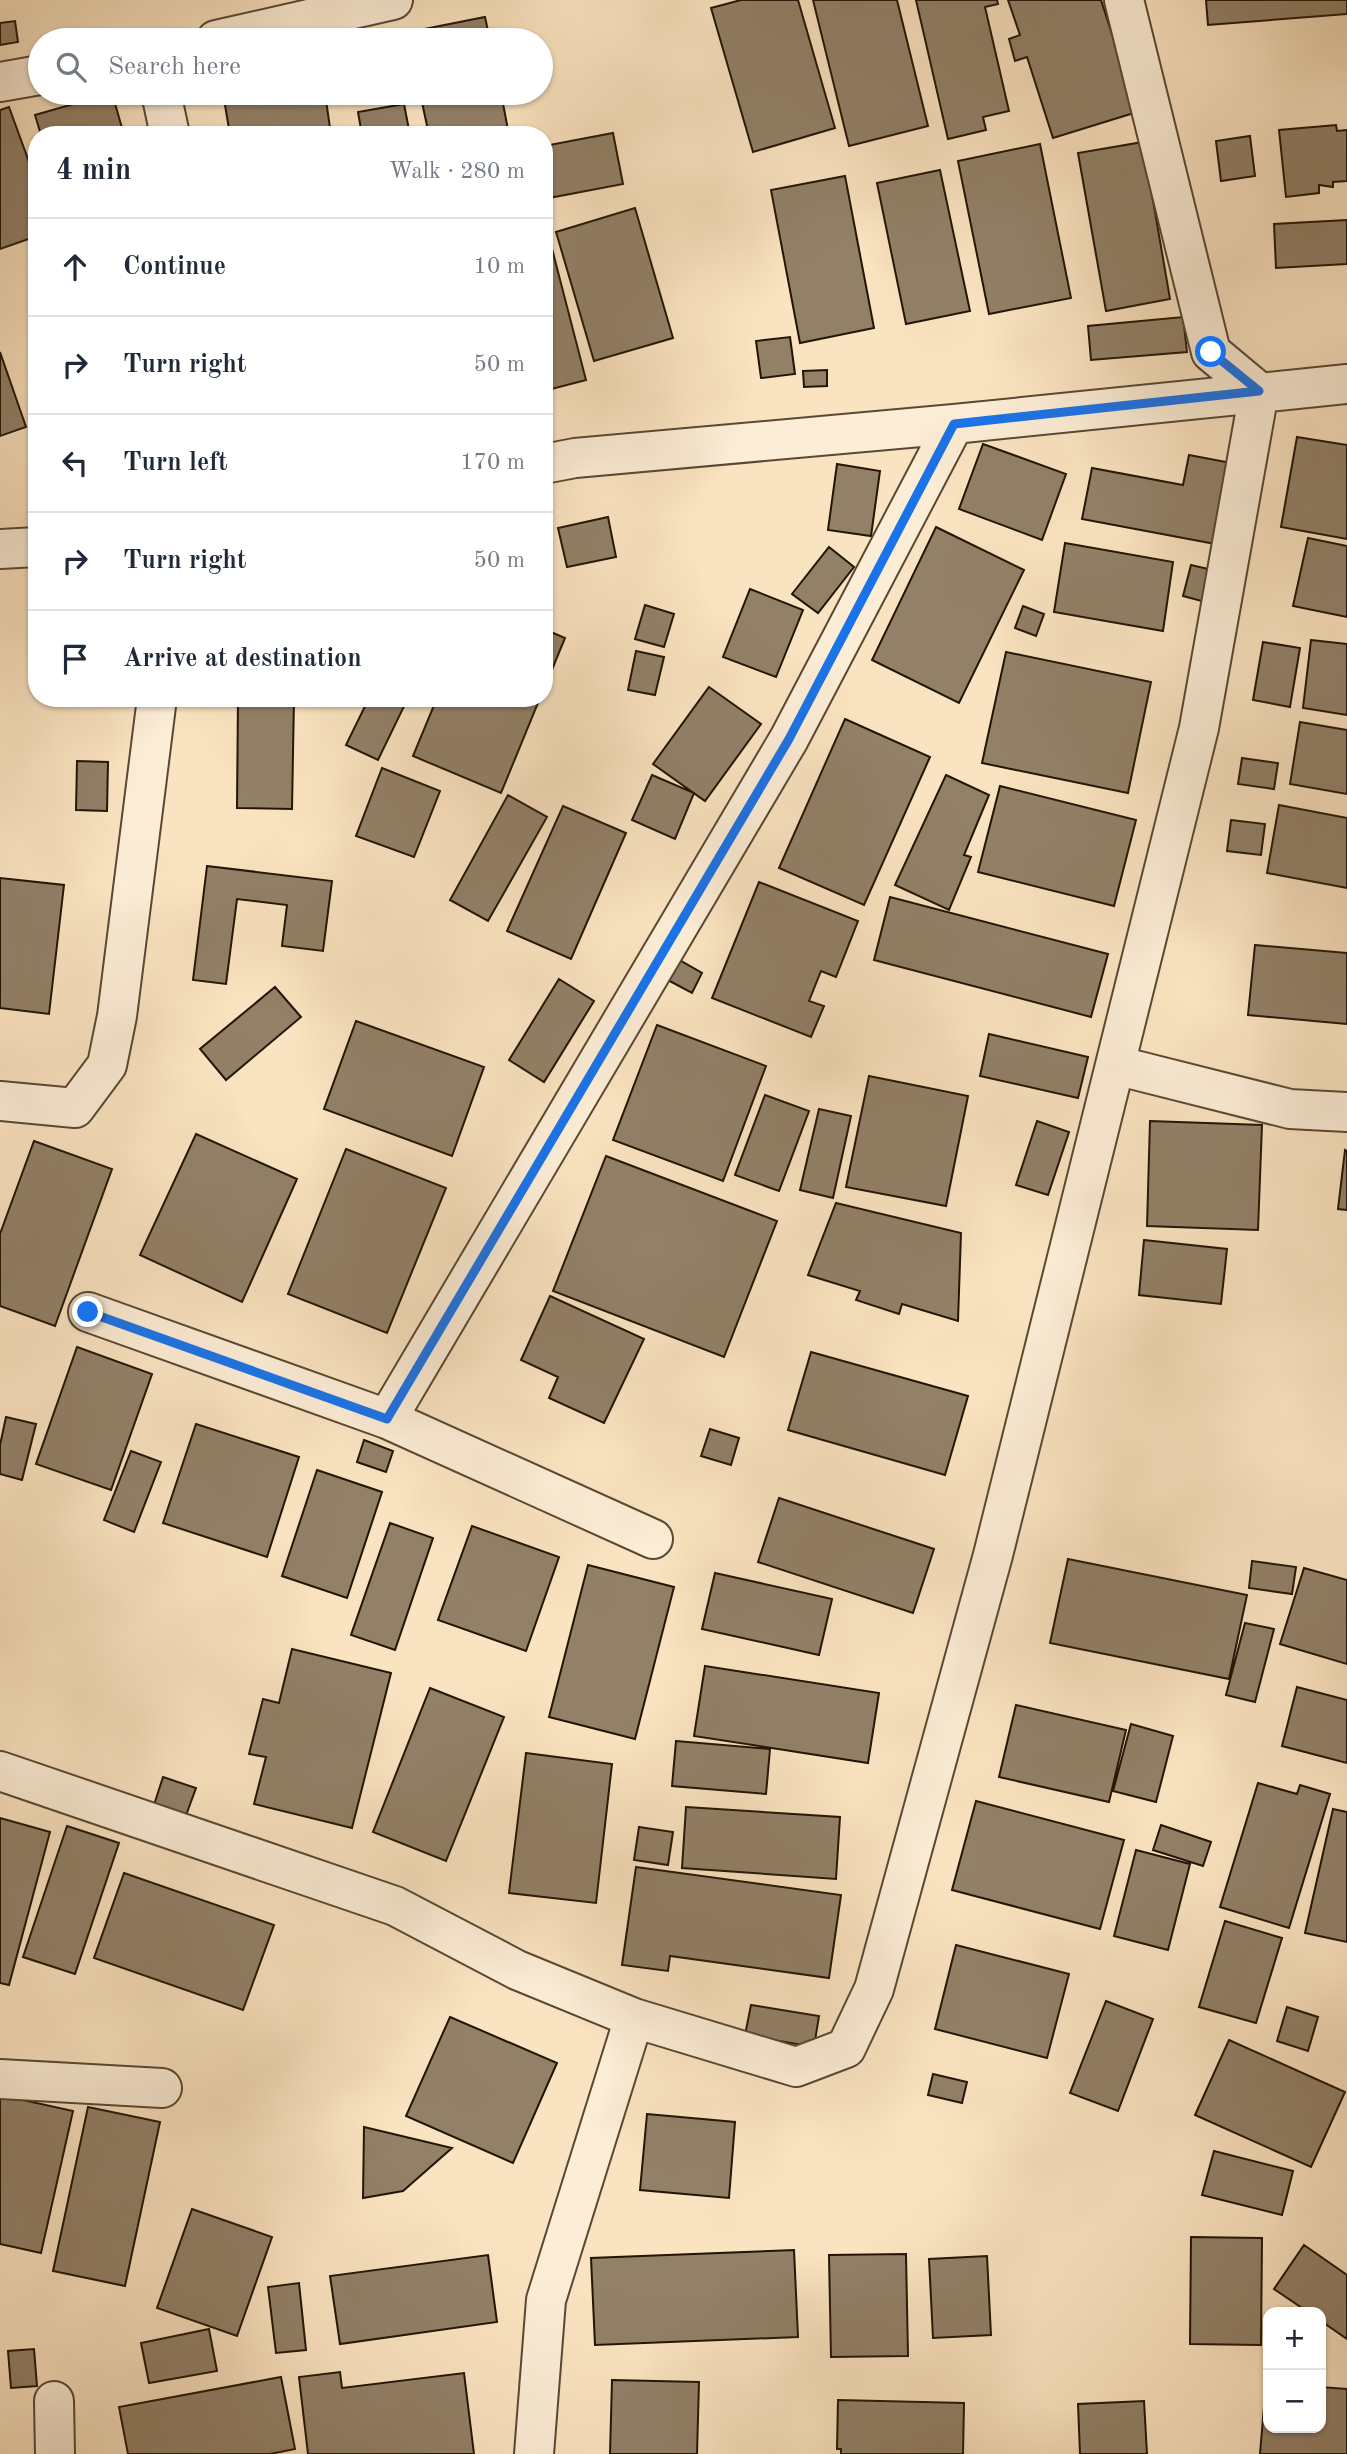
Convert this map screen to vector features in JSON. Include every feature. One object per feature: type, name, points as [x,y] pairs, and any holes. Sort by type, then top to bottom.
[{"type":"street","points":[[269,28],[393,0]]},
{"type":"street","points":[[1124,0],[1211,352],[1259,391]]},
{"type":"street","points":[[0,82],[28,77]]},
{"type":"street","points":[[164,105],[168,126]]},
{"type":"street","points":[[553,462],[1347,384]]},
{"type":"street","points":[[0,1771],[395,1906],[517,1970],[634,2018],[796,2067],[846,2048],[874,1989],[986,1582],[1199,728],[1259,391]]},
{"type":"street","points":[[387,1419],[789,739],[954,424]]},
{"type":"street","points":[[0,549],[28,547]]},
{"type":"street","points":[[0,1101],[75,1108],[107,1065],[117,1016],[156,707]]},
{"type":"street","points":[[1115,1065],[1290,1109],[1347,1112]]},
{"type":"street","points":[[88,1312],[387,1419],[653,1539]]},
{"type":"street","points":[[534,2454],[546,2300],[634,2018]]},
{"type":"street","points":[[0,2079],[163,2088]]},
{"type":"street","points":[[54,2401],[55,2454]]},
{"type":"building","points":[[741,0],[798,0],[835,128],[753,152],[711,8]]},
{"type":"building","points":[[813,0],[897,0],[928,126],[849,146]]},
{"type":"building","points":[[916,0],[997,0],[998,4],[985,7],[1009,111],[983,117],[986,130],[948,139]]},
{"type":"building","points":[[1008,0],[1101,0],[1137,112],[1053,138],[1027,57],[1015,61],[1009,39],[1020,35]]},
{"type":"building","points":[[1206,0],[1347,0],[1347,14],[1208,25]]},
{"type":"building","points":[[485,17],[487,28],[429,28]]},
{"type":"building","points":[[15,21],[18,42],[0,45],[0,23]]},
{"type":"building","points":[[70,105],[115,105],[121,126],[38,126],[35,115]]},
{"type":"building","points":[[225,105],[327,105],[330,126],[228,126]]},
{"type":"building","points":[[404,105],[408,126],[360,126],[358,112]]},
{"type":"building","points":[[423,105],[503,105],[507,126],[427,126]]},
{"type":"building","points":[[9,107],[28,159],[28,239],[0,249],[0,110]]},
{"type":"building","points":[[1336,125],[1337,131],[1347,130],[1347,181],[1333,182],[1333,187],[1319,185],[1319,193],[1286,197],[1279,130]]},
{"type":"building","points":[[613,133],[623,184],[553,197],[553,144]]},
{"type":"building","points":[[1250,136],[1255,176],[1221,181],[1216,141]]},
{"type":"building","points":[[1143,142],[1170,299],[1106,311],[1078,153]]},
{"type":"building","points":[[1040,144],[1071,298],[989,314],[958,161]]},
{"type":"building","points":[[940,170],[970,311],[906,324],[877,183]]},
{"type":"building","points":[[845,176],[874,328],[800,343],[771,190]]},
{"type":"building","points":[[635,208],[673,338],[594,361],[556,232]]},
{"type":"building","points":[[1347,220],[1347,264],[1276,268],[1274,224]]},
{"type":"building","points":[[553,253],[586,380],[553,389]]},
{"type":"building","points":[[1183,317],[1187,352],[1091,360],[1088,326]]},
{"type":"building","points":[[790,337],[795,374],[761,378],[756,341]]},
{"type":"building","points":[[0,352],[26,427],[0,436]]},
{"type":"building","points":[[827,370],[827,386],[804,387],[803,371]]},
{"type":"building","points":[[1297,437],[1347,445],[1347,539],[1281,527]]},
{"type":"building","points":[[983,444],[1066,474],[1042,540],[959,509]]},
{"type":"building","points":[[1189,455],[1242,465],[1226,546],[1082,519],[1092,468],[1183,485]]},
{"type":"building","points":[[837,464],[880,471],[871,536],[828,530]]},
{"type":"building","points":[[608,517],[616,557],[567,567],[558,528]]},
{"type":"building","points":[[936,527],[1024,570],[959,703],[872,660]]},
{"type":"building","points":[[1308,538],[1347,546],[1347,617],[1293,606]]},
{"type":"building","points":[[1065,543],[1173,562],[1163,631],[1054,612]]},
{"type":"building","points":[[829,547],[854,567],[818,613],[792,594]]},
{"type":"building","points":[[1191,565],[1221,572],[1213,604],[1183,596]]},
{"type":"building","points":[[750,589],[803,610],[776,677],[723,657]]},
{"type":"building","points":[[645,605],[674,614],[664,647],[635,639]]},
{"type":"building","points":[[1023,606],[1044,614],[1036,636],[1015,628]]},
{"type":"building","points":[[553,633],[565,638],[553,667]]},
{"type":"building","points":[[1311,640],[1347,644],[1347,715],[1303,708]]},
{"type":"building","points":[[1263,642],[1300,648],[1290,707],[1253,700]]},
{"type":"building","points":[[636,651],[664,657],[655,695],[628,690]]},
{"type":"building","points":[[1006,652],[1151,682],[1128,793],[982,763]]},
{"type":"building","points":[[709,687],[761,724],[705,801],[653,764]]},
{"type":"building","points":[[238,707],[294,707],[292,809],[237,808]]},
{"type":"building","points":[[365,707],[404,707],[378,760],[346,745]]},
{"type":"building","points":[[433,707],[536,707],[501,793],[413,756]]},
{"type":"building","points":[[845,719],[930,757],[864,905],[779,868]]},
{"type":"building","points":[[1300,722],[1347,730],[1347,794],[1290,784]]},
{"type":"building","points":[[1242,758],[1278,763],[1274,789],[1238,784]]},
{"type":"building","points":[[77,761],[108,762],[107,811],[76,810]]},
{"type":"building","points":[[382,768],[440,791],[414,857],[356,836]]},
{"type":"building","points":[[652,775],[694,793],[675,839],[632,820]]},
{"type":"building","points":[[946,775],[989,795],[964,855],[971,857],[949,910],[895,885]]},
{"type":"building","points":[[1000,786],[1136,820],[1114,906],[978,872]]},
{"type":"building","points":[[508,795],[547,817],[488,921],[450,900]]},
{"type":"building","points":[[1279,805],[1347,818],[1347,888],[1267,873]]},
{"type":"building","points":[[563,806],[626,833],[571,959],[507,931]]},
{"type":"building","points":[[1231,820],[1265,824],[1261,855],[1227,851]]},
{"type":"building","points":[[207,866],[332,881],[323,951],[282,946],[287,905],[237,899],[226,984],[193,980]]},
{"type":"building","points":[[0,878],[64,885],[49,1014],[0,1008]]},
{"type":"building","points":[[759,882],[858,921],[836,977],[821,971],[809,1001],[824,1006],[811,1037],[712,998]]},
{"type":"building","points":[[890,897],[1108,954],[1091,1017],[874,960]]},
{"type":"building","points":[[1255,945],[1347,953],[1347,1024],[1248,1015]]},
{"type":"building","points":[[676,958],[702,973],[692,993],[664,978]]},
{"type":"building","points":[[559,979],[594,1001],[544,1082],[509,1060]]},
{"type":"building","points":[[275,987],[301,1017],[226,1080],[200,1049]]},
{"type":"building","points":[[356,1021],[484,1067],[452,1156],[324,1109]]},
{"type":"building","points":[[657,1025],[766,1066],[723,1181],[613,1140]]},
{"type":"building","points":[[989,1034],[1088,1057],[1078,1098],[980,1076]]},
{"type":"building","points":[[869,1076],[968,1096],[946,1206],[846,1187]]},
{"type":"building","points":[[765,1095],[809,1111],[779,1191],[735,1175]]},
{"type":"building","points":[[819,1109],[851,1116],[833,1198],[800,1190]]},
{"type":"building","points":[[1037,1121],[1069,1132],[1048,1195],[1016,1185]]},
{"type":"building","points":[[1150,1121],[1262,1125],[1258,1230],[1147,1226]]},
{"type":"building","points":[[196,1134],[297,1179],[242,1302],[140,1255]]},
{"type":"building","points":[[34,1141],[112,1169],[55,1326],[0,1306],[0,1234]]},
{"type":"building","points":[[346,1149],[446,1188],[387,1333],[288,1294]]},
{"type":"building","points":[[1345,1150],[1347,1151],[1347,1210],[1338,1209]]},
{"type":"building","points":[[606,1156],[777,1221],[724,1357],[553,1291]]},
{"type":"building","points":[[836,1203],[961,1233],[958,1321],[902,1304],[899,1314],[856,1300],[860,1291],[808,1275]]},
{"type":"building","points":[[1144,1240],[1227,1249],[1221,1304],[1139,1295]]},
{"type":"building","points":[[550,1296],[644,1339],[604,1423],[549,1398],[558,1377],[521,1360]]},
{"type":"building","points":[[77,1347],[152,1374],[111,1490],[36,1464]]},
{"type":"building","points":[[811,1352],[968,1396],[945,1475],[788,1430]]},
{"type":"building","points":[[6,1417],[36,1424],[22,1480],[0,1474],[0,1445]]},
{"type":"building","points":[[196,1424],[299,1457],[267,1557],[163,1523]]},
{"type":"building","points":[[710,1429],[739,1438],[731,1465],[701,1456]]},
{"type":"building","points":[[364,1440],[393,1451],[386,1472],[357,1462]]},
{"type":"building","points":[[131,1451],[161,1462],[134,1532],[104,1520]]},
{"type":"building","points":[[317,1470],[382,1492],[347,1598],[282,1576]]},
{"type":"building","points":[[779,1498],[934,1549],[913,1613],[758,1562]]},
{"type":"building","points":[[390,1523],[433,1538],[395,1650],[351,1635]]},
{"type":"building","points":[[472,1526],[559,1557],[526,1651],[438,1620]]},
{"type":"building","points":[[1068,1559],[1247,1595],[1229,1679],[1050,1643]]},
{"type":"building","points":[[1252,1561],[1296,1567],[1292,1594],[1249,1588]]},
{"type":"building","points":[[588,1565],[674,1587],[635,1739],[549,1717]]},
{"type":"building","points":[[1304,1568],[1347,1580],[1347,1664],[1280,1644]]},
{"type":"building","points":[[715,1573],[832,1599],[819,1655],[702,1629]]},
{"type":"building","points":[[1245,1623],[1274,1629],[1255,1702],[1226,1695]]},
{"type":"building","points":[[292,1649],[391,1673],[352,1828],[254,1804],[266,1757],[249,1754],[263,1699],[279,1703]]},
{"type":"building","points":[[705,1666],[879,1693],[868,1763],[694,1736]]},
{"type":"building","points":[[1297,1687],[1347,1700],[1347,1763],[1282,1746]]},
{"type":"building","points":[[430,1688],[504,1717],[446,1861],[373,1832]]},
{"type":"building","points":[[1016,1705],[1126,1730],[1109,1802],[999,1777]]},
{"type":"building","points":[[1131,1724],[1173,1736],[1156,1802],[1113,1791]]},
{"type":"building","points":[[676,1741],[770,1749],[766,1794],[672,1786]]},
{"type":"building","points":[[526,1753],[612,1764],[596,1903],[509,1893]]},
{"type":"building","points":[[163,1777],[196,1788],[185,1818],[153,1808]]},
{"type":"building","points":[[1258,1783],[1297,1794],[1300,1785],[1330,1794],[1289,1928],[1220,1907]]},
{"type":"building","points":[[976,1801],[1124,1840],[1100,1929],[952,1890]]},
{"type":"building","points":[[686,1807],[840,1817],[836,1879],[682,1868]]},
{"type":"building","points":[[1333,1809],[1347,1812],[1347,1942],[1305,1933]]},
{"type":"building","points":[[0,1818],[50,1832],[9,1985],[0,1983]]},
{"type":"building","points":[[1161,1825],[1211,1842],[1203,1866],[1153,1850]]},
{"type":"building","points":[[67,1826],[119,1843],[75,1974],[23,1957]]},
{"type":"building","points":[[639,1827],[673,1832],[668,1865],[634,1860]]},
{"type":"building","points":[[1136,1850],[1190,1864],[1168,1950],[1114,1936]]},
{"type":"building","points":[[636,1867],[841,1895],[829,1978],[670,1956],[668,1971],[622,1965]]},
{"type":"building","points":[[124,1873],[274,1925],[243,2010],[94,1958]]},
{"type":"building","points":[[1225,1921],[1282,1938],[1256,2023],[1199,2007]]},
{"type":"building","points":[[956,1945],[1069,1974],[1047,2058],[935,2029]]},
{"type":"building","points":[[1106,2001],[1153,2019],[1118,2111],[1070,2093]]},
{"type":"building","points":[[751,2005],[819,2016],[814,2047],[745,2035]]},
{"type":"building","points":[[1287,2007],[1318,2017],[1308,2051],[1277,2041]]},
{"type":"building","points":[[450,2017],[557,2063],[513,2163],[406,2116]]},
{"type":"building","points":[[1229,2040],[1345,2092],[1311,2167],[1195,2115]]},
{"type":"building","points":[[933,2074],[967,2082],[962,2103],[928,2095]]},
{"type":"building","points":[[0,2095],[73,2111],[41,2253],[0,2244]]},
{"type":"building","points":[[88,2107],[160,2122],[125,2286],[53,2271]]},
{"type":"building","points":[[647,2114],[735,2122],[729,2198],[640,2190]]},
{"type":"building","points":[[364,2127],[452,2148],[403,2191],[363,2198]]},
{"type":"building","points":[[1214,2151],[1293,2171],[1282,2215],[1202,2195]]},
{"type":"building","points":[[192,2209],[272,2237],[237,2336],[157,2308]]},
{"type":"building","points":[[1191,2237],[1262,2238],[1261,2345],[1190,2344]]},
{"type":"building","points":[[1304,2245],[1347,2275],[1347,2339],[1326,2324],[1326,2307],[1301,2307],[1274,2289]]},
{"type":"building","points":[[794,2250],[798,2337],[595,2345],[591,2258]]},
{"type":"building","points":[[906,2254],[908,2356],[831,2357],[829,2255]]},
{"type":"building","points":[[488,2255],[497,2322],[340,2344],[330,2276]]},
{"type":"building","points":[[987,2256],[991,2335],[933,2338],[929,2259]]},
{"type":"building","points":[[299,2283],[306,2350],[276,2353],[268,2287]]},
{"type":"building","points":[[209,2329],[217,2371],[149,2383],[141,2343]]},
{"type":"building","points":[[34,2349],[37,2386],[11,2388],[8,2351]]},
{"type":"building","points":[[340,2372],[342,2388],[464,2373],[474,2454],[308,2454],[299,2377]]},
{"type":"building","points":[[281,2377],[295,2449],[270,2454],[128,2454],[119,2407]]},
{"type":"building","points":[[612,2380],[699,2382],[697,2454],[610,2454]]},
{"type":"building","points":[[1326,2387],[1347,2389],[1347,2454],[1260,2454],[1263,2418],[1263,2433],[1326,2433]]},
{"type":"building","points":[[838,2400],[964,2403],[963,2454],[841,2454],[841,2449],[837,2449]]},
{"type":"building","points":[[1144,2401],[1147,2454],[1080,2454],[1078,2404]]},
{"type":"route","points":[[88,1312],[387,1419],[789,739],[954,424],[1259,391],[1211,352]]}]
